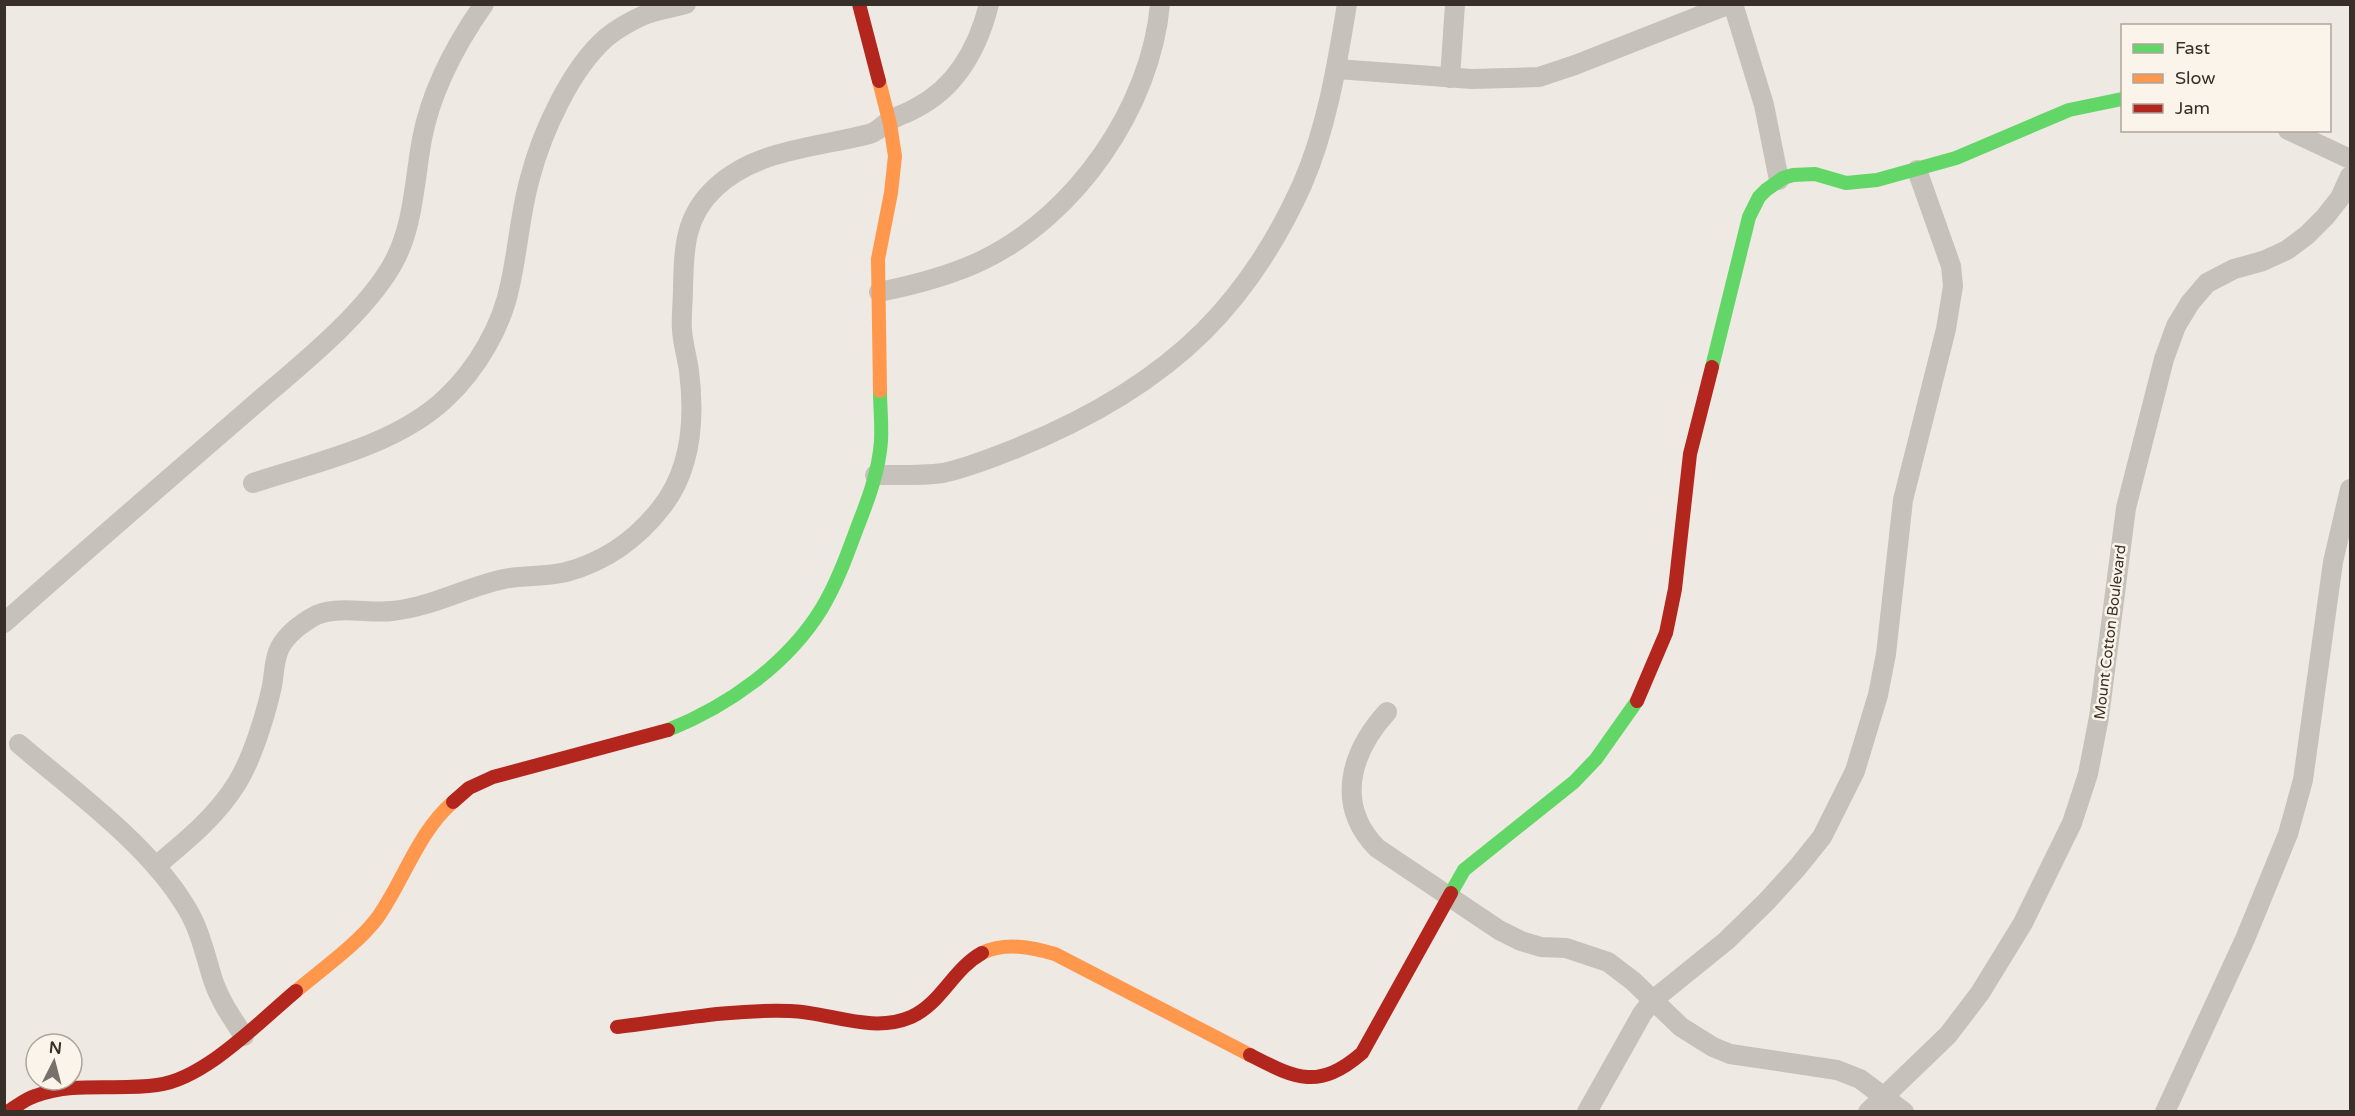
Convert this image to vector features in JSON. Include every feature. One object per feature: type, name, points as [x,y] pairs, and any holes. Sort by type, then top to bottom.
[{"type":"street","points":[[4,623],[272,389],[354,314],[372,294],[392,266],[405,234],[415,194],[422,138],[436,93],[453,53],[484,4]]},
{"type":"street","points":[[253,483],[374,443],[414,423],[446,398],[473,368],[496,328],[510,287],[530,177],[547,127],[579,69],[608,36],[644,15],[686,4]]},
{"type":"street","points":[[7,1112],[33,1095],[77,1086],[158,1084],[180,1078],[210,1063],[344,952],[377,918],[429,828],[447,807],[469,788],[493,777],[668,730],[726,702],[781,658],[806,631],[823,607],[844,562],[875,475],[880,442],[878,259],[891,193],[895,156],[890,120],[859,4]]},
{"type":"street","points":[[156,866],[208,822],[239,781],[260,730],[272,688],[278,651],[287,637],[314,615],[334,611],[400,610],[429,604],[504,579],[565,572],[606,556],[638,535],[664,506],[683,469],[690,442],[692,415],[689,372],[682,330],[684,244],[692,217],[713,190],[738,169],[776,154],[874,133],[890,120],[927,102],[957,75],[974,50],[988,4]]},
{"type":"street","points":[[879,292],[915,285],[984,260],[1024,234],[1069,195],[1096,164],[1134,100],[1154,39],[1160,4]]},
{"type":"street","points":[[875,475],[912,476],[979,464],[1048,436],[1118,399],[1204,331],[1250,276],[1280,229],[1306,173],[1337,69],[1347,4]]},
{"type":"street","points":[[1450,78],[1455,4]]},
{"type":"street","points":[[1337,69],[1450,78],[1508,80],[1539,77],[1732,4],[1764,105],[1779,180]]},
{"type":"street","points":[[617,1027],[722,1014],[792,1011],[860,1024],[880,1024],[904,1019],[926,1008],[942,993],[963,965],[986,949],[1018,945],[1034,947],[1055,954],[1287,1074],[1302,1078],[1317,1077],[1342,1070],[1362,1053],[1464,870],[1574,782],[1596,759],[1636,704],[1666,633],[1676,589],[1690,454],[1754,202],[1768,186],[1799,173],[1817,174],[1852,184],[1917,170],[1980,149],[2038,122],[2081,106],[2121,99]]},
{"type":"street","points":[[2292,132],[2350,159]]},
{"type":"street","points":[[1587,1112],[1642,1014],[1653,1000],[1726,941],[1797,868],[1822,837],[1855,771],[1878,695],[1886,654],[1903,500],[1946,329],[1953,286],[1951,266],[1917,170]]},
{"type":"street","name":"Mount Cotton Boulevard","points":[[1868,1112],[1948,1035],[1980,993],[2023,923],[2072,823],[2088,774],[2099,717],[2126,508],[2164,359],[2176,326],[2190,303],[2207,283],[2234,269],[2263,261],[2287,250],[2307,235],[2325,218],[2340,198],[2350,176]]},
{"type":"street","points":[[2165,1112],[2250,928],[2288,834],[2303,780],[2332,562],[2350,489]]},
{"type":"street","points":[[1387,712],[1371,729],[1361,747],[1351,788],[1353,807],[1366,837],[1377,848],[1499,930],[1521,941],[1541,947],[1566,948],[1608,962],[1634,981],[1680,1027],[1713,1047],[1730,1054],[1837,1070],[1860,1079],[1904,1112]]},
{"type":"street","points":[[19,744],[137,846],[169,880],[188,908],[200,935],[222,1003],[244,1036]]},
{"type":"traffic: fast","points":[[1712,367],[1749,217],[1759,197],[1783,178],[1815,174],[1846,183],[1877,180],[1956,158],[2069,110],[2121,99]]},
{"type":"traffic: fast","points":[[668,730],[713,709],[755,681],[792,647],[822,608],[845,559],[875,474],[881,441],[880,391]]},
{"type":"traffic: fast","points":[[1451,893],[1464,870],[1574,782],[1596,759],[1637,701]]},
{"type":"traffic: slow","points":[[879,81],[895,156],[891,193],[878,259],[880,391]]},
{"type":"traffic: slow","points":[[296,991],[370,927],[387,903],[430,827],[453,802]]},
{"type":"traffic: slow","points":[[982,953],[1000,948],[1018,947],[1055,954],[1250,1055]]},
{"type":"traffic: jam","points":[[859,4],[879,81]]},
{"type":"traffic: jam","points":[[1637,701],[1666,633],[1675,589],[1690,454],[1712,367]]},
{"type":"traffic: jam","points":[[453,802],[469,788],[493,777],[668,730]]},
{"type":"traffic: jam","points":[[1250,1055],[1280,1070],[1306,1077],[1332,1073],[1362,1053],[1451,893]]},
{"type":"traffic: jam","points":[[617,1027],[703,1016],[768,1011],[805,1012],[866,1023],[896,1022],[911,1017],[931,1004],[963,968],[982,953]]},
{"type":"traffic: jam","points":[[7,1112],[31,1097],[50,1091],[141,1087],[175,1080],[213,1061],[296,991]]}]
